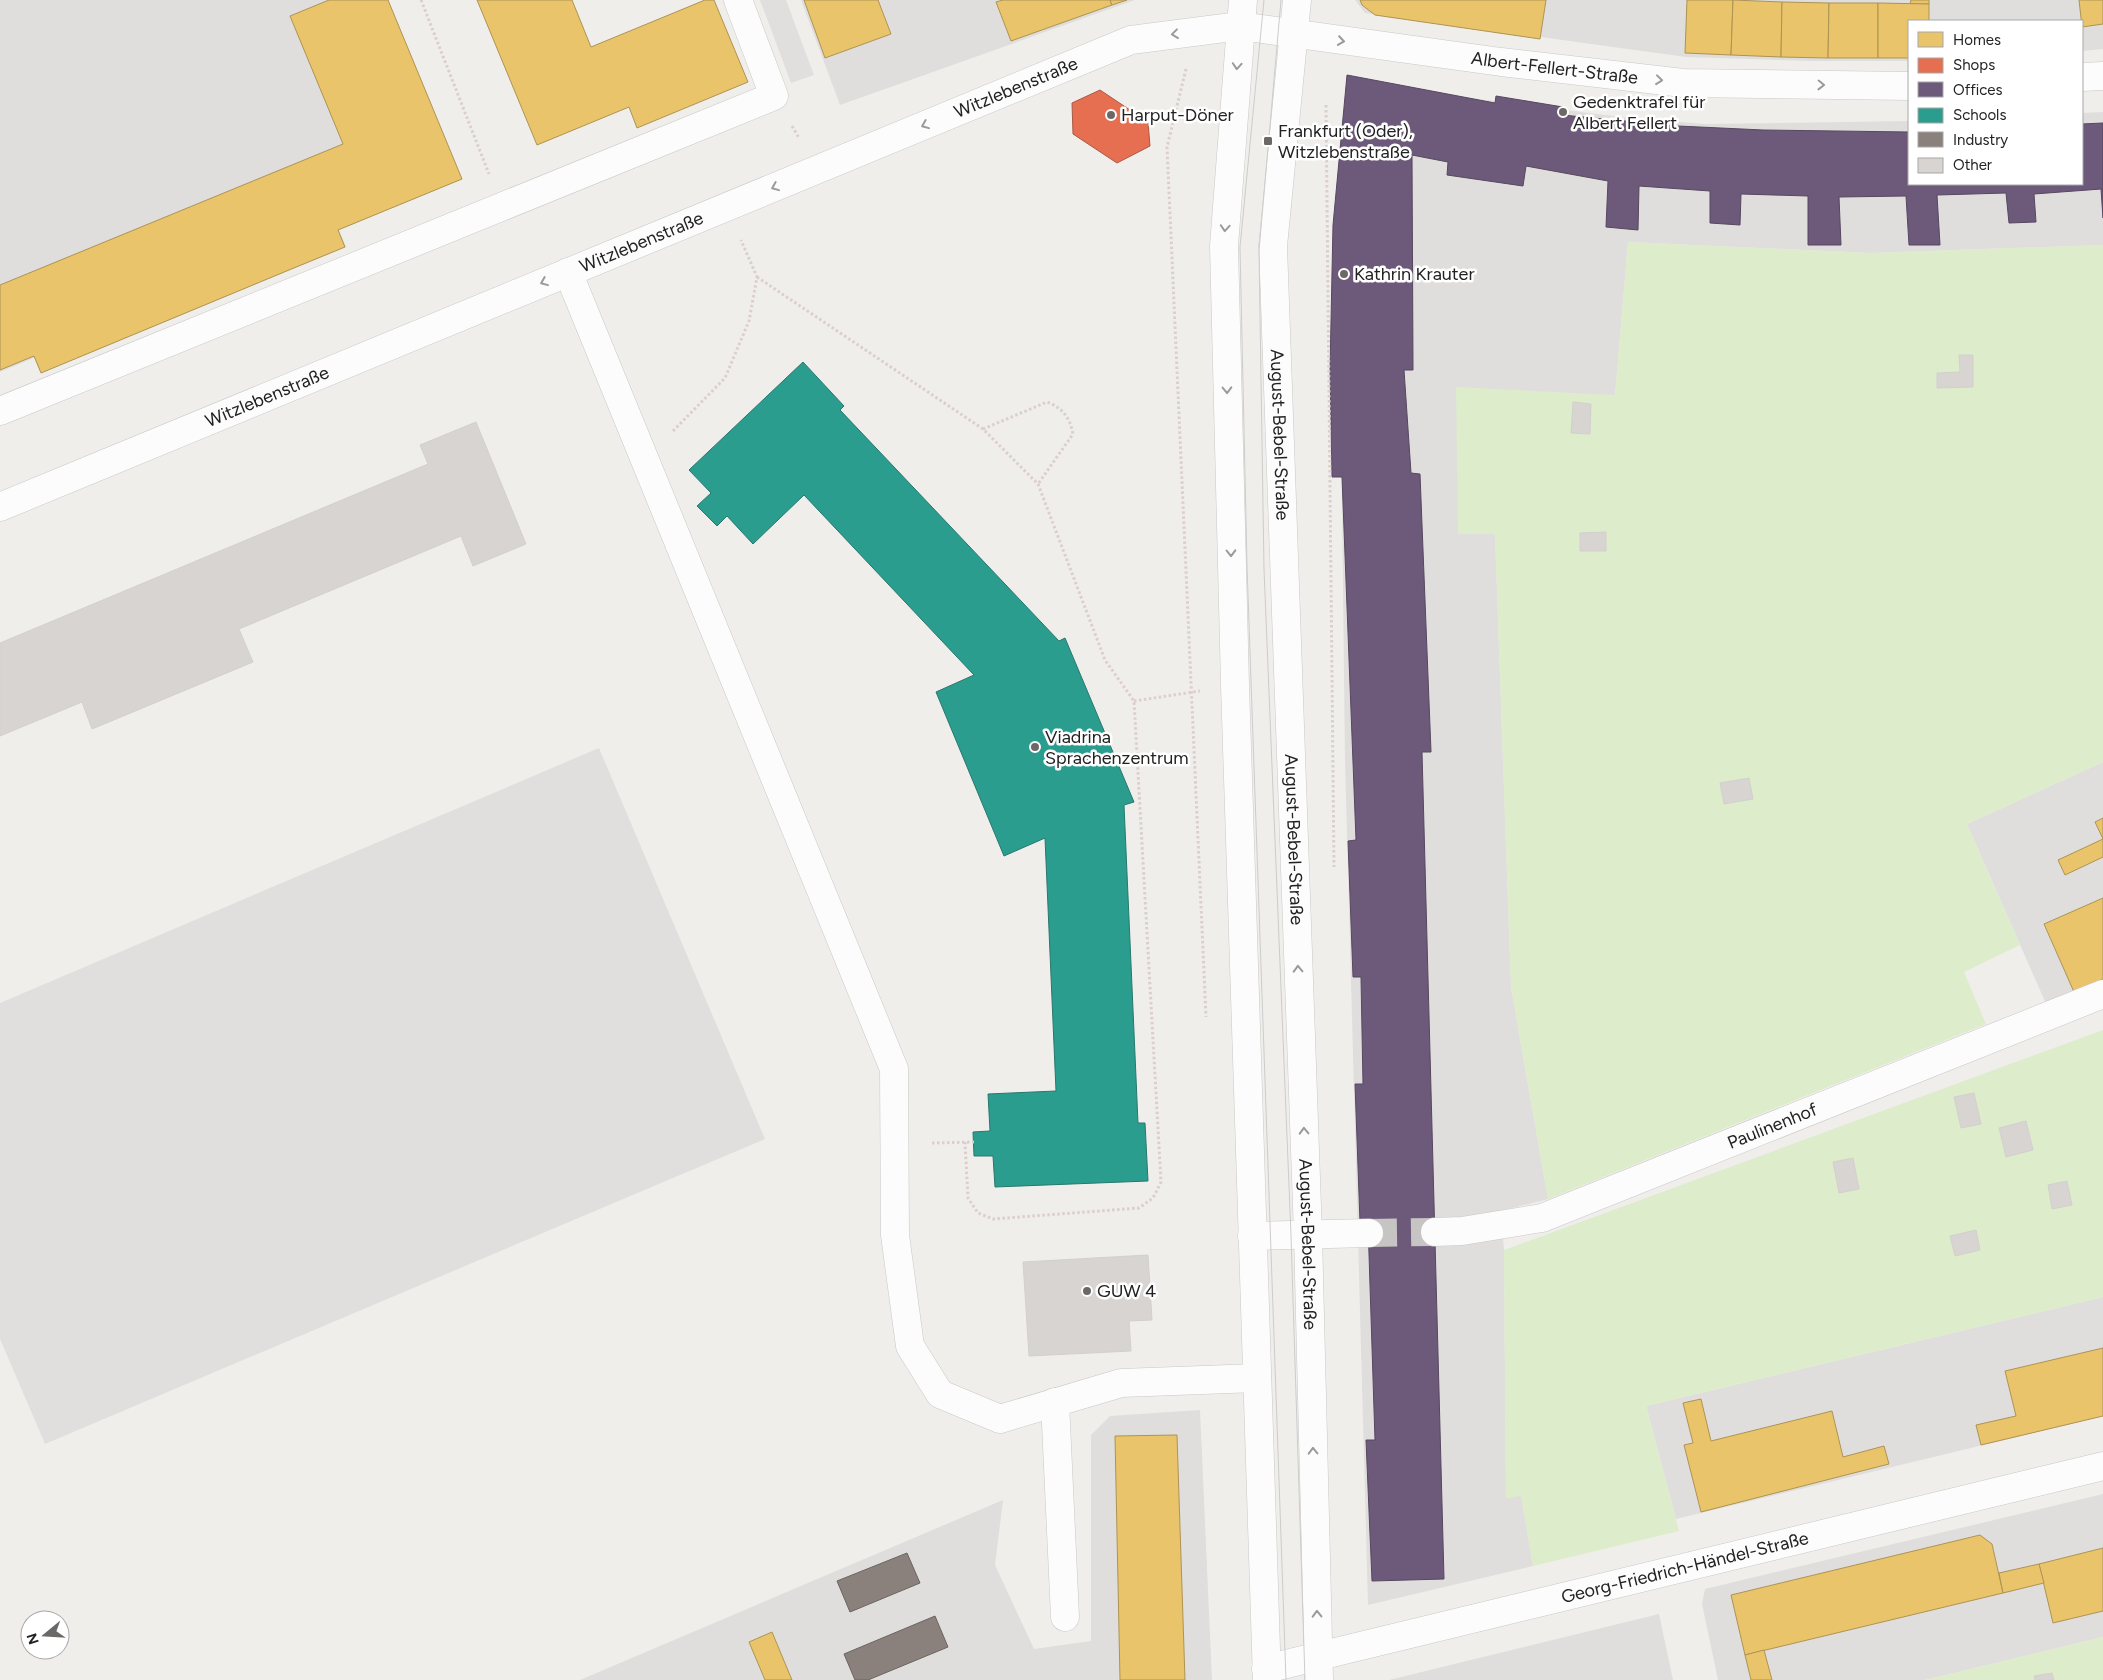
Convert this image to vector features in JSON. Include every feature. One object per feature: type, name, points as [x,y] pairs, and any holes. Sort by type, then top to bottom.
[{"type":"street","points":[[0,411],[503,208],[774,96],[738,0]]},
{"type":"street","name":"August-Bebel-Straße","points":[[1297,0],[1273,246],[1308,1235],[1318,1668]]},
{"type":"street","points":[[1241,13],[1224,246],[1235,686],[1267,1674]]},
{"type":"street","name":"Witzlebenstraße","points":[[0,507],[1130,40],[1196,32],[1241,13],[1261,27],[1293,34]]},
{"type":"street","name":"Albert-Fellert-Straße","points":[[1293,34],[1501,62],[1683,83],[1908,86]]},
{"type":"street","points":[[2083,77],[2103,76]]},
{"type":"street","points":[[568,272],[894,1069],[895,1235],[910,1346],[940,1394],[1000,1419],[1121,1382],[1257,1378]]},
{"type":"street","name":"Paulinenhof","points":[[1435,1232],[1462,1231],[1542,1218],[2103,994]]},
{"type":"street","points":[[1252,1236],[1368,1233]]},
{"type":"street","points":[[1055,1402],[1065,1617]]},
{"type":"street","name":"Georg-Friedrich-Händel-Straße","points":[[1267,1674],[1318,1668],[2103,1466]]},
{"type":"path","points":[[421,0],[503,208]]},
{"type":"path","points":[[1191,692],[1167,147],[1196,32]]},
{"type":"path","points":[[774,96],[818,170]]},
{"type":"path","points":[[1326,98],[1334,875]]},
{"type":"path","points":[[726,207],[758,277],[983,429],[1038,484],[1105,660],[1134,701],[1161,1182],[1153,1198],[1139,1208],[994,1219],[978,1213],[968,1198],[965,1142]]},
{"type":"path","points":[[644,460],[725,378],[749,321],[758,277]]},
{"type":"path","points":[[983,429],[1047,402],[1057,406],[1070,420],[1073,434],[1038,484]]},
{"type":"path","points":[[1134,701],[1235,686]]},
{"type":"path","points":[[894,1145],[974,1142]]},
{"type":"shaded area","points":[[0,0],[388,0],[461,179],[339,230],[346,247],[41,373],[34,358],[0,372]]},
{"type":"shaded area","points":[[760,0],[786,0],[814,75],[791,83]]},
{"type":"shaded area","points":[[801,0],[1135,0],[840,105]]},
{"type":"shaded area","points":[[1355,0],[2103,0],[2103,49],[2083,51],[2083,20],[1908,20],[1908,61],[1812,61],[1686,57],[1365,13]]},
{"type":"shaded area","points":[[1353,83],[1621,117],[1705,124],[1908,121],[1908,185],[2083,185],[2083,113],[2103,112],[2103,245],[1870,253],[1628,242],[1615,396],[1458,534],[1495,533],[1511,987],[1548,1199],[1501,1211],[1504,1250],[1506,1498],[1521,1495],[1533,1566],[1368,1605],[1345,761],[1339,240]]},
{"type":"shaded area","points":[[599,748],[765,1139],[45,1444],[0,1339],[0,1003]]},
{"type":"shaded area","points":[[2103,762],[2103,981],[2047,1006],[1967,824]]},
{"type":"shaded area","points":[[2103,1297],[2103,1416],[1676,1519],[1646,1406]]},
{"type":"shaded area","points":[[1200,1410],[1212,1680],[580,1680],[1003,1500],[995,1565],[1034,1649],[1091,1641],[1091,1435],[1110,1416]]},
{"type":"shaded area","points":[[2103,1494],[2103,1637],[1925,1680],[1718,1680],[1702,1604],[1705,1589]]},
{"type":"shaded area","points":[[1659,1614],[1673,1680],[1389,1680]]},
{"type":"green space","points":[[1628,242],[1870,253],[2103,245],[2103,762],[1967,824],[2020,945],[1964,972],[1986,1024],[1548,1199],[1511,987],[1495,534],[1458,534],[1456,387],[1615,395]]},
{"type":"green space","points":[[2103,1030],[2103,1297],[1646,1406],[1679,1531],[1533,1566],[1521,1496],[1506,1498],[1504,1250]]},
{"type":"green space","points":[[2103,1637],[2103,1680],[1925,1680]]},
{"type":"building: Homes","points":[[329,0],[388,0],[462,179],[338,230],[345,247],[41,373],[34,356],[0,370],[0,285],[343,144],[290,16]]},
{"type":"building: Homes","points":[[477,0],[572,0],[591,47],[705,0],[714,0],[748,82],[637,128],[629,107],[537,145]]},
{"type":"building: Homes","points":[[804,0],[878,0],[891,34],[825,58]]},
{"type":"building: Homes","points":[[1003,0],[1110,0],[1112,5],[1011,41],[996,2]]},
{"type":"building: Homes","points":[[1110,0],[1127,0],[1112,5]]},
{"type":"building: Homes","points":[[1360,0],[1546,0],[1540,39],[1375,15],[1362,5]]},
{"type":"building: Homes","points":[[1687,0],[1733,0],[1731,55],[1685,53]]},
{"type":"building: Homes","points":[[1733,0],[1782,2],[1781,57],[1731,55]]},
{"type":"building: Homes","points":[[1911,0],[1929,0],[1929,4],[1910,4]]},
{"type":"building: Homes","points":[[2079,0],[2103,0],[2103,24],[2083,27],[2083,20],[2081,20]]},
{"type":"building: Homes","points":[[1782,2],[1829,3],[1828,58],[1781,57]]},
{"type":"building: Homes","points":[[1829,3],[1878,3],[1878,58],[1828,58]]},
{"type":"building: Homes","points":[[1878,3],[1929,4],[1929,20],[1908,20],[1908,58],[1878,58]]},
{"type":"building: Homes","points":[[2103,818],[2103,839],[2095,822]]},
{"type":"building: Homes","points":[[2103,839],[2103,857],[2065,875],[2058,860]]},
{"type":"building: Homes","points":[[2103,898],[2103,979],[2074,992],[2044,924]]},
{"type":"building: Homes","points":[[2103,1348],[2103,1416],[1981,1445],[1976,1425],[2016,1416],[2005,1371]]},
{"type":"building: Homes","points":[[1701,1399],[1711,1441],[1832,1411],[1843,1457],[1884,1446],[1889,1464],[1701,1512],[1684,1445],[1693,1443],[1683,1403]]},
{"type":"building: Homes","points":[[1177,1435],[1185,1680],[1120,1680],[1115,1436]]},
{"type":"building: Homes","points":[[1980,1535],[1992,1544],[2003,1593],[1745,1655],[1731,1595]]},
{"type":"building: Homes","points":[[2103,1548],[2103,1611],[2053,1623],[2039,1564]]},
{"type":"building: Homes","points":[[2039,1564],[2044,1583],[2003,1593],[1999,1573]]},
{"type":"building: Homes","points":[[772,1632],[792,1680],[765,1680],[749,1642]]},
{"type":"building: Homes","points":[[1764,1650],[1772,1680],[1751,1680],[1745,1655]]},
{"type":"building: Shops","points":[[1100,90],[1148,122],[1150,146],[1117,163],[1073,134],[1072,103]]},
{"type":"building: Offices","points":[[1347,75],[1495,103],[1496,96],[1563,107],[1562,115],[1678,126],[1763,130],[1908,132],[1908,185],[2083,185],[2083,124],[2103,123],[2103,218],[2101,189],[2034,194],[2036,222],[2009,223],[2006,193],[1937,195],[1940,245],[1909,245],[1906,196],[1839,197],[1841,245],[1808,245],[1808,196],[1741,194],[1740,225],[1710,223],[1710,191],[1639,186],[1638,230],[1606,227],[1608,181],[1526,166],[1523,186],[1447,175],[1448,162],[1412,155],[1413,370],[1404,370],[1411,473],[1420,474],[1431,752],[1422,752],[1444,1579],[1372,1581],[1366,1440],[1375,1440],[1368,1223],[1360,1222],[1355,1084],[1363,1084],[1361,977],[1353,977],[1348,841],[1356,840],[1342,477],[1332,477],[1330,370],[1333,225]]},
{"type":"building: Schools","name":"Viadrina Sprachenzentrum","points":[[803,362],[844,406],[840,410],[1059,641],[1065,638],[1134,802],[1124,805],[1138,1123],[1145,1123],[1148,1181],[995,1187],[993,1156],[974,1156],[973,1132],[990,1131],[988,1094],[1056,1091],[1045,838],[1004,856],[936,692],[974,675],[804,495],[753,544],[727,516],[717,526],[697,506],[711,493],[689,470]]},
{"type":"building: Industry","points":[[907,1553],[920,1583],[850,1612],[837,1581]]},
{"type":"building: Industry","points":[[935,1616],[948,1647],[868,1680],[855,1680],[844,1654]]},
{"type":"building: Other","points":[[1959,355],[1973,355],[1973,387],[1937,388],[1937,373],[1960,372]]},
{"type":"building: Other","points":[[1573,402],[1591,404],[1590,434],[1571,433]]},
{"type":"building: Other","points":[[476,422],[526,544],[473,566],[461,536],[239,629],[253,662],[92,729],[82,702],[0,736],[0,643],[428,464],[420,445]]},
{"type":"building: Other","points":[[1606,532],[1606,551],[1580,551],[1580,533]]},
{"type":"building: Other","points":[[1749,778],[1753,799],[1724,804],[1720,783]]},
{"type":"building: Other","points":[[1974,1093],[1981,1124],[1961,1128],[1954,1097]]},
{"type":"building: Other","points":[[2026,1121],[2033,1150],[2006,1157],[1999,1128]]},
{"type":"building: Other","points":[[1853,1158],[1859,1189],[1839,1193],[1833,1162]]},
{"type":"building: Other","points":[[2067,1181],[2072,1205],[2052,1209],[2048,1185]]},
{"type":"building: Other","points":[[1976,1230],[1980,1250],[1955,1256],[1950,1236]]},
{"type":"building: Other","name":"GUW 4","points":[[1148,1255],[1152,1320],[1129,1321],[1131,1351],[1029,1356],[1023,1262]]},
{"type":"building: Other","points":[[2052,1673],[2054,1680],[2035,1680],[2034,1676]]},
{"type":"tunnel","points":[[1369,1233],[1435,1232]]},
{"type":"tram line","points":[[1264,0],[1240,247],[1247,566],[1286,1680]]},
{"type":"tram line","points":[[1281,0],[1259,251],[1264,569],[1291,1235],[1305,1680]]},
{"type":"place","name":"Gedenktrafel für Albert Fellert","points":[[1563,112]]},
{"type":"place","name":"Harput-Döner","points":[[1111,115]]},
{"type":"place","name":"Frankfurt (Oder), Witzlebenstraße","points":[[1268,141]]},
{"type":"place","name":"Kathrin Krauter","points":[[1344,274]]},
{"type":"place","name":"Viadrina Sprachenzentrum","points":[[1035,747]]},
{"type":"place","name":"GUW 4","points":[[1087,1291]]}]
